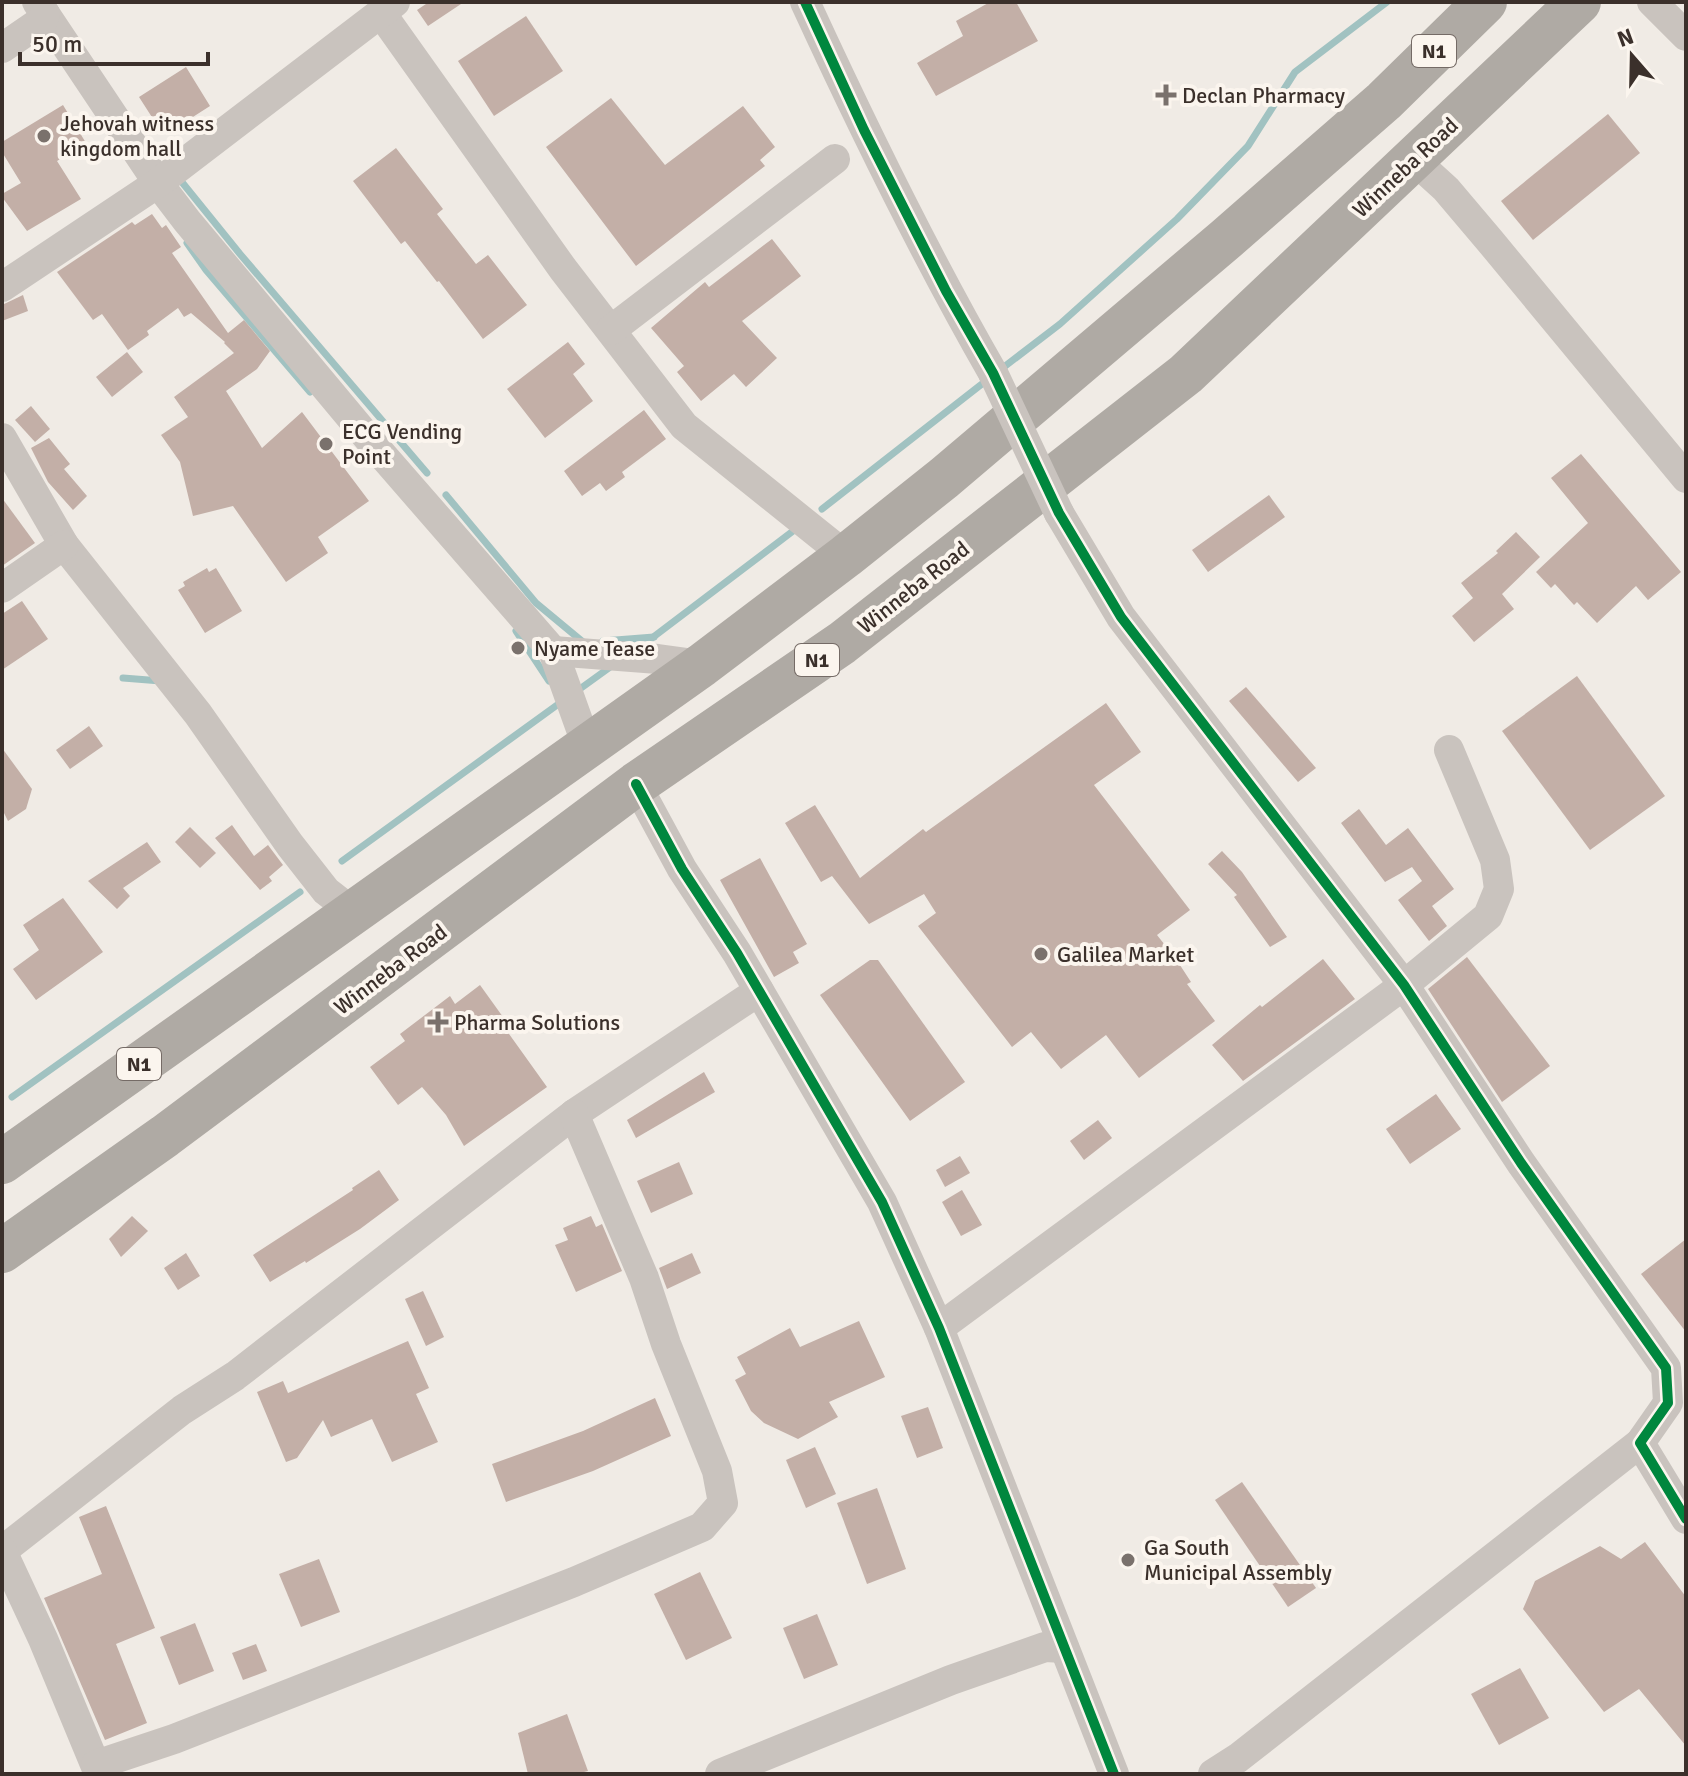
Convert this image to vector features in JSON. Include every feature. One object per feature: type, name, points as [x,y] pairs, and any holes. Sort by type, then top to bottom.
[{"type":"highway","name":"N1","points":[[8,1146],[353,912],[702,665],[846,556],[944,478],[1226,239],[1384,101],[1485,2]]},
{"type":"highway","name":"Winneba Road","points":[[2,1251],[189,1119],[636,784],[842,643],[1186,374],[1579,2]]},
{"type":"street","points":[[805,2],[878,157],[946,291],[993,373],[1059,513],[1121,617],[1404,985],[1521,1163],[1666,1368],[1668,1403],[1640,1443],[1388,1643],[1213,1774]]},
{"type":"street","points":[[1652,2],[1686,36]]},
{"type":"street","points":[[41,8],[158,183],[378,450],[553,651],[587,746]]},
{"type":"street","points":[[2,48],[43,20],[41,8]]},
{"type":"street","points":[[2,287],[158,183],[388,8],[563,269],[684,426],[846,556]]},
{"type":"street","points":[[611,330],[835,159]]},
{"type":"street","points":[[1413,159],[1446,189],[1686,478]]},
{"type":"street","points":[[2,438],[64,545],[198,714],[326,891],[353,912]]},
{"type":"street","points":[[2,588],[64,545]]},
{"type":"street","points":[[553,651],[702,665]]},
{"type":"street","points":[[939,1328],[1404,985],[1488,916],[1499,889],[1495,860],[1449,750]]},
{"type":"street","points":[[636,784],[682,869],[759,991],[882,1202],[939,1328],[1114,1774]]},
{"type":"street","points":[[574,1114],[644,1278],[666,1344],[717,1471],[723,1503],[702,1527],[574,1582],[98,1769],[5,1541],[182,1410],[235,1376],[574,1114],[759,991]]},
{"type":"street","points":[[1640,1443],[1686,1519]]},
{"type":"street","points":[[720,1774],[951,1680],[1045,1647],[1064,1648]]},
{"type":"building","points":[[429,2],[464,2],[428,26],[417,10]]},
{"type":"building","points":[[990,2],[1016,2],[1038,41],[936,96],[917,63],[963,36],[956,21]]},
{"type":"building","points":[[526,16],[563,71],[494,116],[458,61]]},
{"type":"building","points":[[186,67],[210,106],[171,131],[164,120],[157,125],[139,97]]},
{"type":"building","points":[[611,98],[665,165],[743,106],[775,147],[760,160],[765,166],[636,266],[546,147]]},
{"type":"building","points":[[63,105],[86,143],[57,161],[81,199],[27,231],[2,197],[2,194],[21,183],[2,152],[2,142]]},
{"type":"building","points":[[1608,114],[1640,153],[1533,240],[1501,201]]},
{"type":"building","points":[[396,148],[443,209],[437,214],[476,264],[488,255],[527,305],[483,339],[405,241],[401,244],[353,181]]},
{"type":"building","points":[[152,214],[162,228],[166,225],[181,247],[172,253],[228,333],[244,320],[270,351],[257,369],[226,391],[262,448],[302,412],[369,501],[318,537],[328,553],[286,582],[233,506],[193,516],[180,462],[161,435],[188,417],[174,397],[234,353],[191,313],[184,317],[178,308],[128,350],[102,314],[93,320],[57,272],[132,222],[135,225]]},
{"type":"building","points":[[772,239],[801,276],[742,321],[777,358],[746,387],[734,374],[701,401],[677,372],[684,366],[651,328],[705,282],[709,287]]},
{"type":"building","points":[[23,295],[28,311],[2,321],[2,305]]},
{"type":"building","points":[[568,342],[585,364],[573,374],[593,401],[545,438],[507,389]]},
{"type":"building","points":[[127,352],[143,372],[112,397],[96,377]]},
{"type":"building","points":[[31,406],[50,429],[35,442],[15,420]]},
{"type":"building","points":[[644,410],[666,439],[622,472],[625,477],[606,491],[600,483],[582,496],[564,471]]},
{"type":"building","points":[[49,438],[70,464],[64,469],[87,496],[73,510],[48,482],[31,448]]},
{"type":"building","points":[[1581,454],[1681,572],[1648,600],[1636,586],[1597,623],[1577,602],[1574,605],[1555,584],[1551,588],[1536,572],[1588,523],[1551,478]]},
{"type":"building","points":[[1269,495],[1285,517],[1208,572],[1192,550]]},
{"type":"building","points":[[2,498],[35,543],[2,566]]},
{"type":"building","points":[[1516,532],[1540,557],[1502,594],[1514,609],[1474,642],[1452,616],[1473,598],[1461,583],[1498,553],[1496,551]]},
{"type":"building","points":[[207,568],[209,572],[216,568],[242,611],[205,633],[178,590],[185,586],[183,582]]},
{"type":"building","points":[[22,601],[48,639],[2,670],[2,614]]},
{"type":"building","points":[[1577,676],[1665,796],[1590,850],[1502,731]]},
{"type":"building","points":[[1246,687],[1316,768],[1298,782],[1229,701]]},
{"type":"building","points":[[1106,703],[1141,752],[1094,785],[1190,910],[1157,935],[1191,982],[1187,984],[1215,1021],[1139,1078],[1106,1035],[1061,1069],[1031,1032],[1012,1047],[918,926],[936,913],[924,894],[869,924],[832,876],[821,882],[785,823],[815,805],[860,878],[923,829],[926,832]]},
{"type":"building","points":[[89,726],[103,746],[70,769],[56,750]]},
{"type":"building","points":[[2,748],[32,789],[26,809],[8,821],[2,809]]},
{"type":"building","points":[[1359,809],[1386,845],[1408,828],[1454,889],[1432,906],[1447,926],[1429,941],[1398,900],[1422,881],[1412,867],[1385,882],[1341,823]]},
{"type":"building","points":[[232,825],[254,856],[268,845],[283,865],[269,877],[272,881],[260,890],[215,838]]},
{"type":"building","points":[[190,827],[216,853],[200,868],[175,842]]},
{"type":"building","points":[[147,842],[161,862],[123,888],[130,896],[117,909],[88,881]]},
{"type":"building","points":[[1222,851],[1242,872],[1287,937],[1270,947],[1234,897],[1237,895],[1208,864]]},
{"type":"building","points":[[760,858],[807,944],[793,952],[799,963],[774,977],[720,880]]},
{"type":"building","points":[[63,898],[103,952],[36,1000],[13,969],[39,950],[23,925]]},
{"type":"building","points":[[1467,957],[1550,1066],[1502,1102],[1428,989]]},
{"type":"building","points":[[1323,959],[1355,999],[1243,1081],[1212,1045]]},
{"type":"building","points":[[870,960],[878,960],[965,1082],[910,1121],[820,995]]},
{"type":"building","points":[[480,985],[503,1017],[499,1020],[547,1087],[464,1146],[446,1115],[422,1087],[398,1105],[370,1067],[405,1041],[400,1034],[450,996],[455,1004]]},
{"type":"building","points":[[704,1072],[715,1092],[636,1138],[627,1120]]},
{"type":"building","points":[[1436,1094],[1461,1129],[1410,1164],[1386,1129]]},
{"type":"building","points":[[1098,1120],[1112,1138],[1084,1160],[1070,1141]]},
{"type":"building","points":[[960,1156],[970,1173],[945,1187],[936,1170]]},
{"type":"building","points":[[679,1162],[693,1194],[651,1213],[637,1181]]},
{"type":"building","points":[[379,1170],[399,1200],[360,1229],[270,1282],[253,1255]]},
{"type":"building","points":[[962,1190],[982,1225],[961,1236],[942,1202]]},
{"type":"building","points":[[132,1216],[148,1231],[121,1257],[109,1239]]},
{"type":"building","points":[[591,1216],[596,1227],[602,1224],[622,1271],[576,1292],[555,1245],[568,1240],[563,1228]]},
{"type":"building","points":[[1686,1239],[1686,1332],[1641,1274]]},
{"type":"building","points":[[186,1253],[200,1276],[178,1290],[164,1268]]},
{"type":"building","points":[[692,1253],[701,1273],[667,1289],[659,1268]]},
{"type":"building","points":[[423,1291],[444,1337],[426,1346],[405,1299]]},
{"type":"building","points":[[859,1321],[885,1377],[829,1402],[838,1417],[798,1439],[764,1423],[751,1411],[735,1380],[746,1374],[737,1357],[790,1328],[800,1347]]},
{"type":"building","points":[[408,1341],[429,1388],[416,1394],[438,1442],[392,1462],[372,1419],[331,1437],[323,1420],[297,1458],[286,1462],[257,1392],[283,1381],[288,1393]]},
{"type":"building","points":[[655,1398],[671,1436],[593,1471],[506,1502],[492,1464],[583,1431]]},
{"type":"building","points":[[928,1407],[943,1448],[917,1458],[901,1416]]},
{"type":"building","points":[[815,1447],[836,1494],[806,1508],[786,1460]]},
{"type":"building","points":[[1242,1482],[1316,1588],[1288,1607],[1215,1500]]},
{"type":"building","points":[[877,1488],[906,1569],[867,1584],[837,1503]]},
{"type":"building","points":[[106,1506],[155,1628],[116,1644],[147,1723],[105,1740],[44,1598],[102,1574],[79,1517]]},
{"type":"building","points":[[1645,1542],[1686,1597],[1686,1746],[1639,1689],[1604,1712],[1523,1609],[1535,1581],[1600,1546],[1621,1559]]},
{"type":"building","points":[[319,1559],[340,1612],[301,1627],[279,1574]]},
{"type":"building","points":[[700,1572],[732,1638],[686,1660],[654,1594]]},
{"type":"building","points":[[817,1614],[838,1665],[804,1679],[783,1628]]},
{"type":"building","points":[[195,1623],[214,1671],[179,1685],[160,1637]]},
{"type":"building","points":[[256,1644],[267,1671],[243,1680],[232,1653]]},
{"type":"building","points":[[1520,1668],[1549,1718],[1499,1745],[1471,1694]]},
{"type":"building","points":[[567,1714],[588,1771],[528,1774],[518,1733]]},
{"type":"waterway","points":[[1000,370],[1060,324],[1177,219],[1248,146],[1295,72],[1387,2]]},
{"type":"waterway","points":[[181,181],[427,473]]},
{"type":"waterway","points":[[187,243],[206,270],[310,392]]},
{"type":"waterway","points":[[822,509],[987,380]]},
{"type":"waterway","points":[[446,495],[536,603],[583,642]]},
{"type":"waterway","points":[[652,638],[797,528]]},
{"type":"waterway","points":[[516,631],[549,681]]},
{"type":"waterway","points":[[603,641],[654,637]]},
{"type":"waterway","points":[[577,691],[613,665]]},
{"type":"waterway","points":[[123,678],[161,681]]},
{"type":"waterway","points":[[342,861],[564,700]]},
{"type":"waterway","points":[[12,1097],[300,892]]},
{"type":"cycle path","points":[[805,2],[864,130],[946,291],[993,373],[1059,513],[1121,617],[1404,985],[1521,1163],[1666,1368],[1668,1403],[1640,1443],[1686,1519]]},
{"type":"cycle path","points":[[636,784],[682,869],[737,953],[882,1202],[939,1328],[1114,1774]]},
{"type":"place","name":"Declan Pharmacy","points":[[1166,95]]},
{"type":"place","name":"Jehovah witness kingdom hall","points":[[44,136]]},
{"type":"place","name":"ECG Vending Point","points":[[326,444]]},
{"type":"place","name":"Nyame Tease","points":[[518,648]]},
{"type":"place","name":"Galilea Market","points":[[1041,954]]},
{"type":"place","name":"Pharma Solutions","points":[[438,1022]]},
{"type":"place","name":"Ga South Municipal Assembly","points":[[1128,1560]]}]
